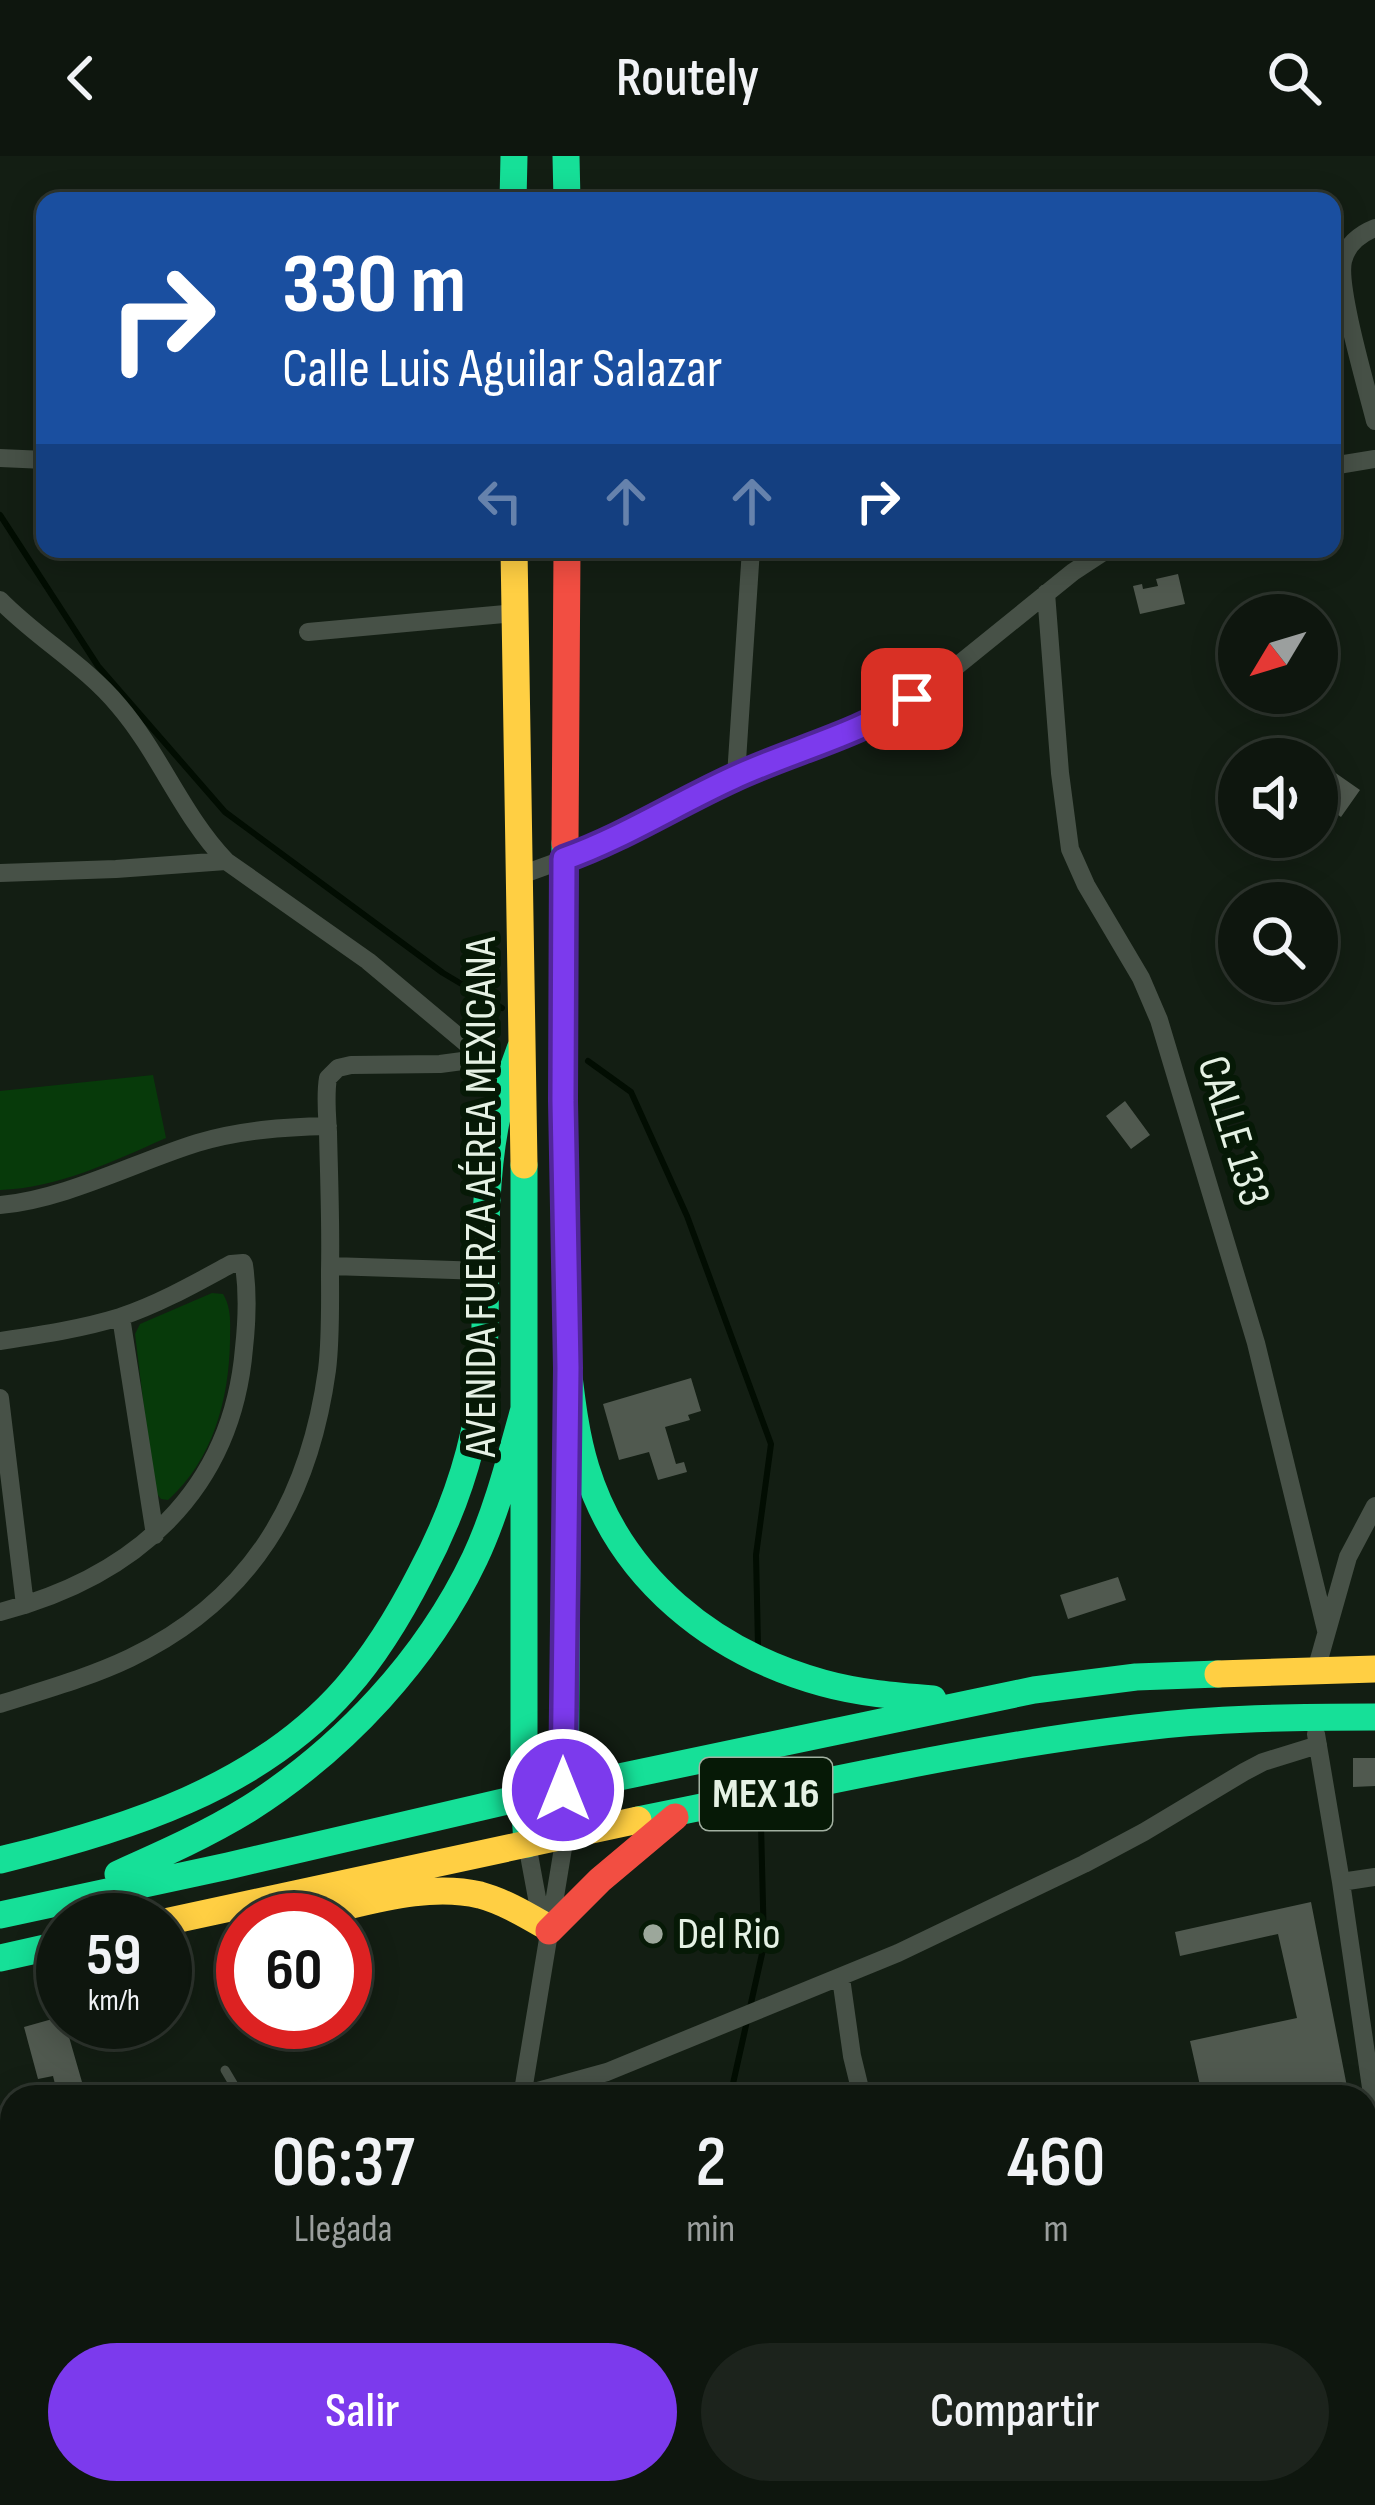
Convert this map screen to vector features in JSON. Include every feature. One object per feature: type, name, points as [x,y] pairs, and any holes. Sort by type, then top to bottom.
[{"type":"main road","points":[[513,192],[514,156]]},
{"type":"main road","points":[[566,156],[566,192]]},
{"type":"main road","name":"AVENIDA FUERZA AÉREA MEXICANA","points":[[514,558],[524,1039],[527,1844]]},
{"type":"main road","name":"AVENIDA FUERZA AÉREA MEXICANA","points":[[565,1837],[567,558]]},
{"type":"main road","points":[[0,1860],[98,1836],[206,1792],[298,1732],[379,1648],[430,1557],[478,1416],[489,1176],[496,1122],[524,1039]]},
{"type":"main road","points":[[568,1368],[575,1430],[592,1487],[645,1576],[698,1626],[745,1656],[814,1683],[906,1698],[979,1701]]},
{"type":"main road","points":[[73,1893],[243,1812],[288,1780],[384,1695],[428,1640],[475,1560],[524,1409]]},
{"type":"main road","name":"MEX 16","points":[[102,1893],[524,1797],[1034,1690],[1136,1677],[1375,1669]]},
{"type":"main road","name":"MEX 16","points":[[192,1916],[1010,1745],[1141,1727],[1316,1731],[1375,1717]]},
{"type":"main road","points":[[372,1904],[463,1892],[493,1899],[546,1934],[600,1880],[681,1812]]},
{"type":"main road","points":[[126,1888],[127,1893]]},
{"type":"main road","name":"MEX 16","points":[[0,1915],[36,1907]]},
{"type":"main road","points":[[0,1958],[36,1951]]},
{"type":"main road","points":[[30,1952],[36,1953]]},
{"type":"street","points":[[1375,228],[1352,243],[1342,264],[1375,422]]},
{"type":"street","points":[[0,458],[36,460]]},
{"type":"street","points":[[1341,465],[1375,459]]},
{"type":"street","points":[[736,776],[751,558]]},
{"type":"street","points":[[520,875],[604,844],[736,776],[889,714],[1095,558]]},
{"type":"street","name":"CALLE 133","points":[[1046,593],[1070,849],[1141,977],[1159,1020],[1256,1343],[1326,1630]]},
{"type":"street","points":[[0,600],[91,676],[123,710],[226,862],[368,961],[509,1079]]},
{"type":"street","points":[[308,632],[515,614]]},
{"type":"street","points":[[0,873],[226,862]]},
{"type":"street","points":[[0,1704],[129,1659],[208,1610],[244,1575],[288,1504],[319,1420],[328,1365],[331,1266],[326,1084],[332,1072],[344,1066],[485,1058]]},
{"type":"street","points":[[0,1205],[44,1196],[202,1141],[265,1129],[328,1126]]},
{"type":"street","points":[[0,1341],[121,1317],[231,1264],[244,1265],[243,1365],[233,1411],[195,1490],[155,1535],[117,1564],[79,1585],[0,1612]]},
{"type":"street","points":[[331,1266],[484,1271]]},
{"type":"street","points":[[121,1317],[155,1535]]},
{"type":"street","points":[[0,1398],[25,1605]]},
{"type":"street","points":[[1316,1670],[1348,1557],[1375,1506]]},
{"type":"street","points":[[560,2085],[607,2072],[841,1978],[1084,1864],[1316,1731],[1368,2011],[1372,2076]]},
{"type":"street","points":[[522,2085],[565,1837]]},
{"type":"street","points":[[527,1844],[546,1934]]},
{"type":"street","points":[[1341,1882],[1375,1877]]},
{"type":"street","points":[[841,1978],[859,2085]]},
{"type":"lane","points":[[225,2070],[234,2085]]},
{"type":"green space","points":[[153,1075],[166,1138],[64,1179],[0,1190],[0,1091]]},
{"type":"green space","points":[[212,1293],[223,1294],[230,1317],[222,1406],[197,1466],[168,1500],[161,1499],[154,1490],[135,1334],[140,1324]]},
{"type":"building","points":[[1178,574],[1185,604],[1140,614],[1133,586],[1158,586],[1156,579]]},
{"type":"building","points":[[1338,775],[1360,790],[1341,817],[1338,815]]},
{"type":"building","points":[[1125,1101],[1150,1135],[1131,1149],[1106,1116]]},
{"type":"building","points":[[691,1378],[701,1411],[688,1415],[690,1420],[665,1427],[676,1464],[684,1462],[687,1472],[658,1480],[649,1452],[619,1460],[603,1404]]},
{"type":"building","points":[[1118,1577],[1126,1600],[1068,1619],[1060,1595]]},
{"type":"building","points":[[1353,1758],[1375,1758],[1375,1786],[1353,1787]]},
{"type":"building","points":[[1311,1902],[1347,2085],[1200,2085],[1190,2041],[1297,2018],[1278,1934],[1180,1956],[1175,1932]]},
{"type":"building","points":[[36,2024],[36,2049],[72,2049],[83,2085],[55,2085],[53,2076],[38,2079],[24,2027]]},
{"type":"waterway","points":[[0,515],[98,666],[225,812],[443,973],[502,1008]]},
{"type":"waterway","points":[[588,1061],[631,1092],[687,1216],[771,1444],[756,1555],[758,1645]]},
{"type":"waterway","points":[[733,2085],[764,1945],[761,1825]]},
{"type":"traffic: fast","points":[[513,192],[514,156]]},
{"type":"traffic: fast","points":[[566,156],[567,192]]},
{"type":"traffic: fast","points":[[565,843],[565,1836]]},
{"type":"traffic: fast","points":[[0,1860],[141,1819],[231,1778],[311,1723],[357,1675],[387,1633],[444,1526],[475,1426],[483,1374],[490,1158],[500,1107],[520,1049]]},
{"type":"traffic: fast","points":[[524,1165],[527,1844]]},
{"type":"traffic: fast","points":[[568,1368],[580,1444],[601,1508],[647,1577],[676,1606],[709,1631],[783,1670],[850,1689],[933,1699]]},
{"type":"traffic: fast","points":[[118,1874],[202,1835],[285,1784],[350,1729],[408,1666],[475,1558],[524,1409]]},
{"type":"traffic: fast","points":[[0,1915],[524,1797],[1034,1690],[1136,1677],[1218,1674]]},
{"type":"traffic: fast","points":[[638,1820],[1073,1736],[1226,1720],[1375,1717]]},
{"type":"traffic: fast","points":[[0,1958],[36,1950]]},
{"type":"traffic: slow","points":[[514,558],[524,1165]]},
{"type":"traffic: slow","points":[[1218,1674],[1375,1669]]},
{"type":"traffic: slow","points":[[192,1916],[638,1820]]},
{"type":"traffic: slow","points":[[372,1901],[403,1894],[461,1892],[496,1901],[542,1924]]},
{"type":"traffic: jam","points":[[565,843],[567,558]]},
{"type":"traffic: jam","points":[[549,1931],[600,1880],[675,1817]]},
{"type":"place","name":"Del Rio","points":[[653,1934]]},
{"type":"route","points":[[563,1790],[568,1368],[564,859],[736,776],[863,727],[912,699]]}]
